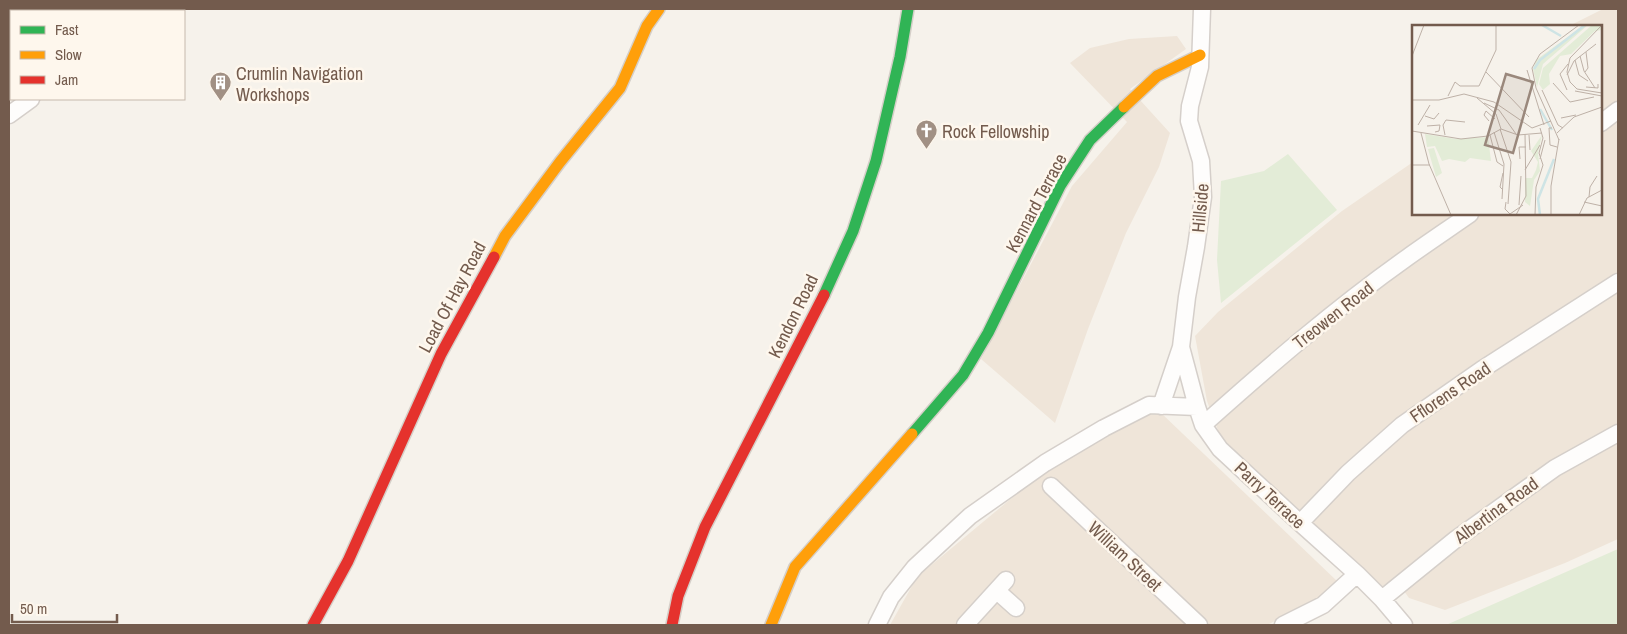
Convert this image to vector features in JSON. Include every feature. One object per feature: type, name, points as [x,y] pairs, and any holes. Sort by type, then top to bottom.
[{"type":"street","name":"Load Of Hay Road","points":[[313,625],[348,561],[441,354],[505,236],[560,162],[620,88],[647,26],[659,9]]},
{"type":"street","name":"Kendon Road","points":[[672,625],[678,596],[705,528],[816,313],[853,231],[876,161],[900,57],[908,9]]},
{"type":"street","name":"Hillside","points":[[1197,407],[1181,348],[1203,197],[1201,161],[1189,121],[1190,106],[1200,67],[1202,9]]},
{"type":"street","name":"Kennard Terrace","points":[[771,625],[795,567],[963,375],[1021,268],[1060,186],[1090,140],[1157,76],[1200,55]]},
{"type":"street","points":[[9,115],[30,100]]},
{"type":"street","points":[[1602,122],[1618,110]]},
{"type":"street","name":"Treowen Road","points":[[1203,425],[1263,372],[1334,314],[1407,258],[1469,215]]},
{"type":"street","name":"Fflorens Road","points":[[1300,523],[1348,473],[1402,425],[1481,370],[1618,282]]},
{"type":"street","points":[[1161,406],[1181,348]]},
{"type":"street","points":[[876,625],[891,597],[915,567],[970,516],[1045,463],[1104,428],[1149,405],[1197,407]]},
{"type":"street","name":"Parry Terrace","points":[[1197,407],[1203,425],[1220,449],[1357,574],[1404,625]]},
{"type":"street","name":"Albertina Road","points":[[1382,599],[1456,539],[1555,468],[1618,433]]},
{"type":"street","name":"William Street","points":[[1051,486],[1199,625]]},
{"type":"street","points":[[1283,625],[1323,605],[1357,574]]},
{"type":"street","points":[[965,625],[1002,586],[1016,608]]},
{"type":"shaded area","points":[[1603,9],[1618,9],[1618,539],[1565,563],[1445,610],[1409,598],[1396,580],[1380,587],[1226,443],[1219,433],[1207,401],[1195,336],[1218,312],[1342,211],[1412,163],[1412,215],[1602,215],[1602,25],[1571,25]]},
{"type":"shaded area","points":[[1177,36],[1186,49],[1130,89],[1170,133],[1159,167],[1126,233],[1088,329],[1055,423],[981,359],[1072,186],[1127,122],[1070,63],[1090,48],[1129,39]]},
{"type":"shaded area","points":[[1148,411],[1160,412],[1338,582],[1319,599],[1267,625],[890,625],[917,577],[1031,482]]},
{"type":"green space","points":[[1288,154],[1337,210],[1221,303],[1217,260],[1221,181],[1264,171]]},
{"type":"green space","points":[[1618,549],[1618,625],[1446,625]]},
{"type":"traffic: fast","points":[[824,295],[853,231],[876,161],[900,57],[908,9]]},
{"type":"traffic: fast","points":[[912,434],[963,375],[988,333],[1060,186],[1090,140],[1124,107]]},
{"type":"traffic: slow","points":[[494,257],[505,236],[560,162],[620,88],[647,26],[659,9]]},
{"type":"traffic: slow","points":[[1124,107],[1157,76],[1200,55]]},
{"type":"traffic: slow","points":[[771,625],[795,567],[912,434]]},
{"type":"traffic: jam","points":[[313,625],[348,561],[441,354],[494,257]]},
{"type":"traffic: jam","points":[[672,625],[678,596],[705,527],[824,295]]},
{"type":"place","name":"Crumlin Navigation Workshops","points":[[220,102]]},
{"type":"place","name":"Rock Fellowship","points":[[926,150]]}]
